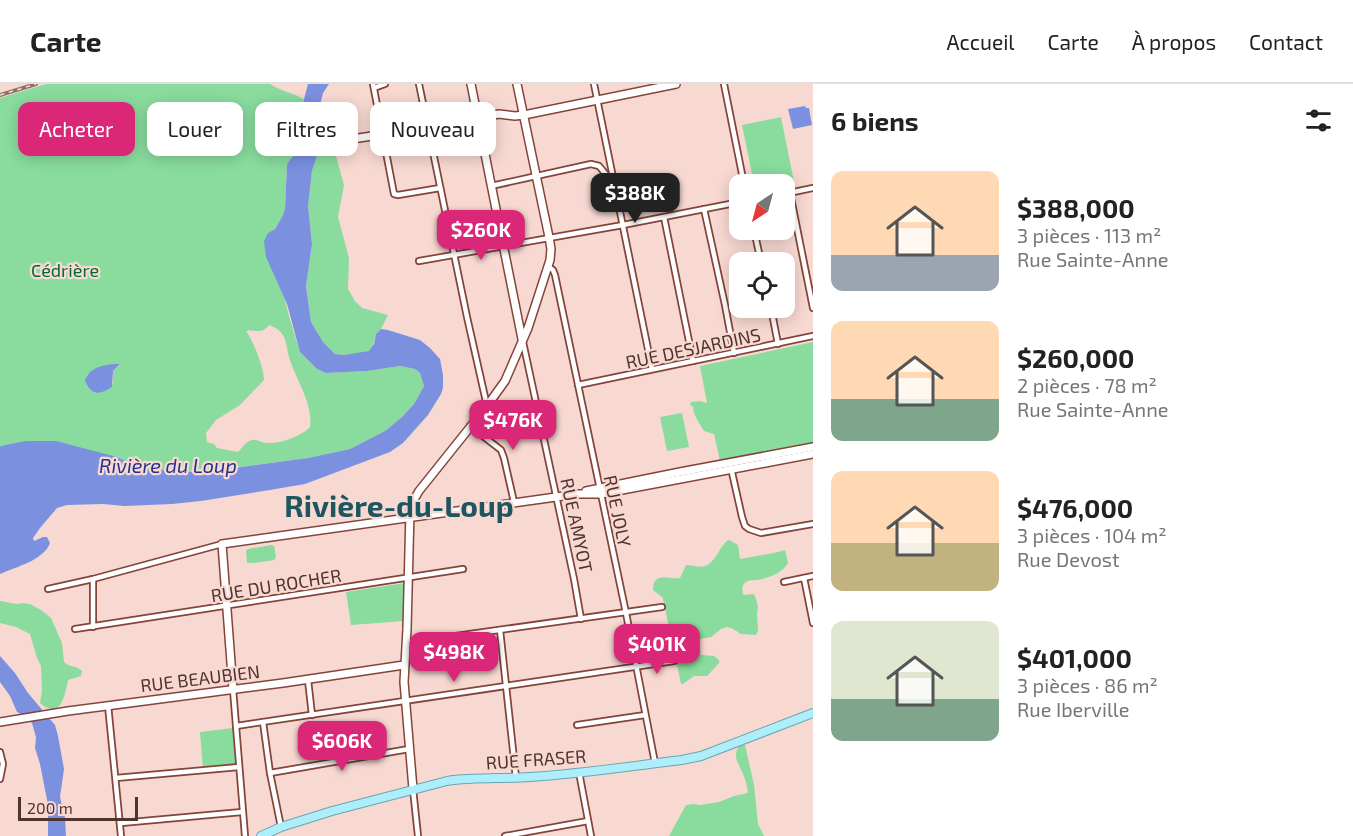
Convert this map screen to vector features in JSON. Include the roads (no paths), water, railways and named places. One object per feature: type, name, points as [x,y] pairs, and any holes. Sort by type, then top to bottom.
[{"type":"main road","name":"RUE AMYOT","points":[[471,84],[475,102]]},
{"type":"main road","points":[[413,789],[404,665],[412,504],[419,491],[505,381],[523,342],[549,267],[551,254],[517,84]]},
{"type":"main road","points":[[496,115],[524,115],[676,84]]},
{"type":"main road","name":"RUE AMYOT","points":[[486,156],[523,342]]},
{"type":"main road","points":[[517,310],[525,316],[533,314]]},
{"type":"main road","points":[[233,689],[222,544],[600,491],[731,466],[813,447]]},
{"type":"main road","points":[[731,466],[813,454]]},
{"type":"main road","name":"RUE BEAUBIEN","points":[[0,722],[404,665]]},
{"type":"main road","name":"RUE FRASER","points":[[255,836],[413,789],[465,778],[516,778],[700,757],[813,713]]},
{"type":"street","points":[[377,102],[374,86],[385,84]]},
{"type":"street","points":[[419,84],[423,102]]},
{"type":"street","points":[[594,84],[652,369]]},
{"type":"street","points":[[724,84],[742,174]]},
{"type":"street","points":[[387,156],[395,195],[440,188]]},
{"type":"street","points":[[434,156],[487,406]]},
{"type":"street","points":[[491,186],[587,164],[599,166],[614,184]]},
{"type":"street","points":[[795,191],[813,188]]},
{"type":"street","points":[[419,261],[729,204]]},
{"type":"street","points":[[704,209],[734,353]]},
{"type":"street","points":[[664,217],[693,361]]},
{"type":"street","points":[[795,228],[813,308]]},
{"type":"street","name":"RUE JOLY","points":[[549,267],[554,271],[558,285],[656,763]]},
{"type":"street","points":[[773,318],[778,344]]},
{"type":"street","name":"RUE DESJARDINS","points":[[578,385],[813,336]]},
{"type":"street","name":"RUE AMYOT","points":[[523,342],[581,619]]},
{"type":"street","points":[[470,426],[501,450],[514,502]]},
{"type":"street","points":[[731,466],[743,522],[748,528],[754,532],[764,533],[813,524]]},
{"type":"street","points":[[48,589],[222,544]]},
{"type":"street","name":"RUE DU ROCHER","points":[[75,629],[464,569]]},
{"type":"street","points":[[784,582],[813,576]]},
{"type":"street","points":[[804,578],[813,623]]},
{"type":"street","points":[[93,579],[93,627]]},
{"type":"street","points":[[406,643],[662,607]]},
{"type":"street","points":[[500,630],[516,778]]},
{"type":"street","points":[[236,726],[674,661]]},
{"type":"street","points":[[308,680],[312,715]]},
{"type":"street","points":[[233,689],[245,836]]},
{"type":"street","points":[[108,705],[122,836]]},
{"type":"street","points":[[577,724],[645,715]]},
{"type":"street","points":[[263,722],[281,827]]},
{"type":"street","points":[[270,773],[409,750]]},
{"type":"street","points":[[0,752],[3,764],[0,779]]},
{"type":"street","points":[[116,778],[239,767]]},
{"type":"street","points":[[579,772],[591,836]]},
{"type":"street","points":[[413,789],[418,836]]},
{"type":"street","points":[[121,824],[242,812]]},
{"type":"street","points":[[504,836],[588,821]]},
{"type":"water","name":"Rivière du Loup","points":[[308,84],[329,84],[321,102],[304,102]]},
{"type":"water","points":[[805,106],[809,108],[812,125],[793,129],[788,109]]},
{"type":"water","name":"Rivière du Loup","points":[[293,156],[317,156],[312,171],[308,206],[312,244],[306,286],[311,322],[323,342],[335,354],[369,351],[374,344],[376,334],[381,329],[420,340],[440,359],[443,375],[441,394],[428,415],[403,443],[390,452],[305,484],[172,504],[67,505],[57,508],[33,538],[34,541],[47,537],[50,543],[47,549],[29,562],[0,574],[0,446],[26,441],[56,441],[117,457],[143,469],[191,472],[220,470],[308,458],[350,449],[385,431],[414,404],[424,386],[420,373],[415,369],[400,366],[367,371],[326,373],[317,369],[300,352],[287,304],[266,257],[264,241],[268,233],[275,229],[285,209],[287,164]]},
{"type":"water","points":[[120,364],[113,371],[112,387],[100,393],[90,389],[85,381],[90,372],[104,365]]},
{"type":"water","points":[[0,656],[55,725],[64,769],[60,797],[66,836],[48,836],[48,805],[35,748],[36,737],[32,723],[17,712],[0,682]]},
{"type":"railway","points":[[0,95],[36,84]]},
{"type":"district","name":"Rivière-du-Loup","points":[[399,505]]},
{"type":"park label","name":"Cédrière","points":[[65,270]]}]
